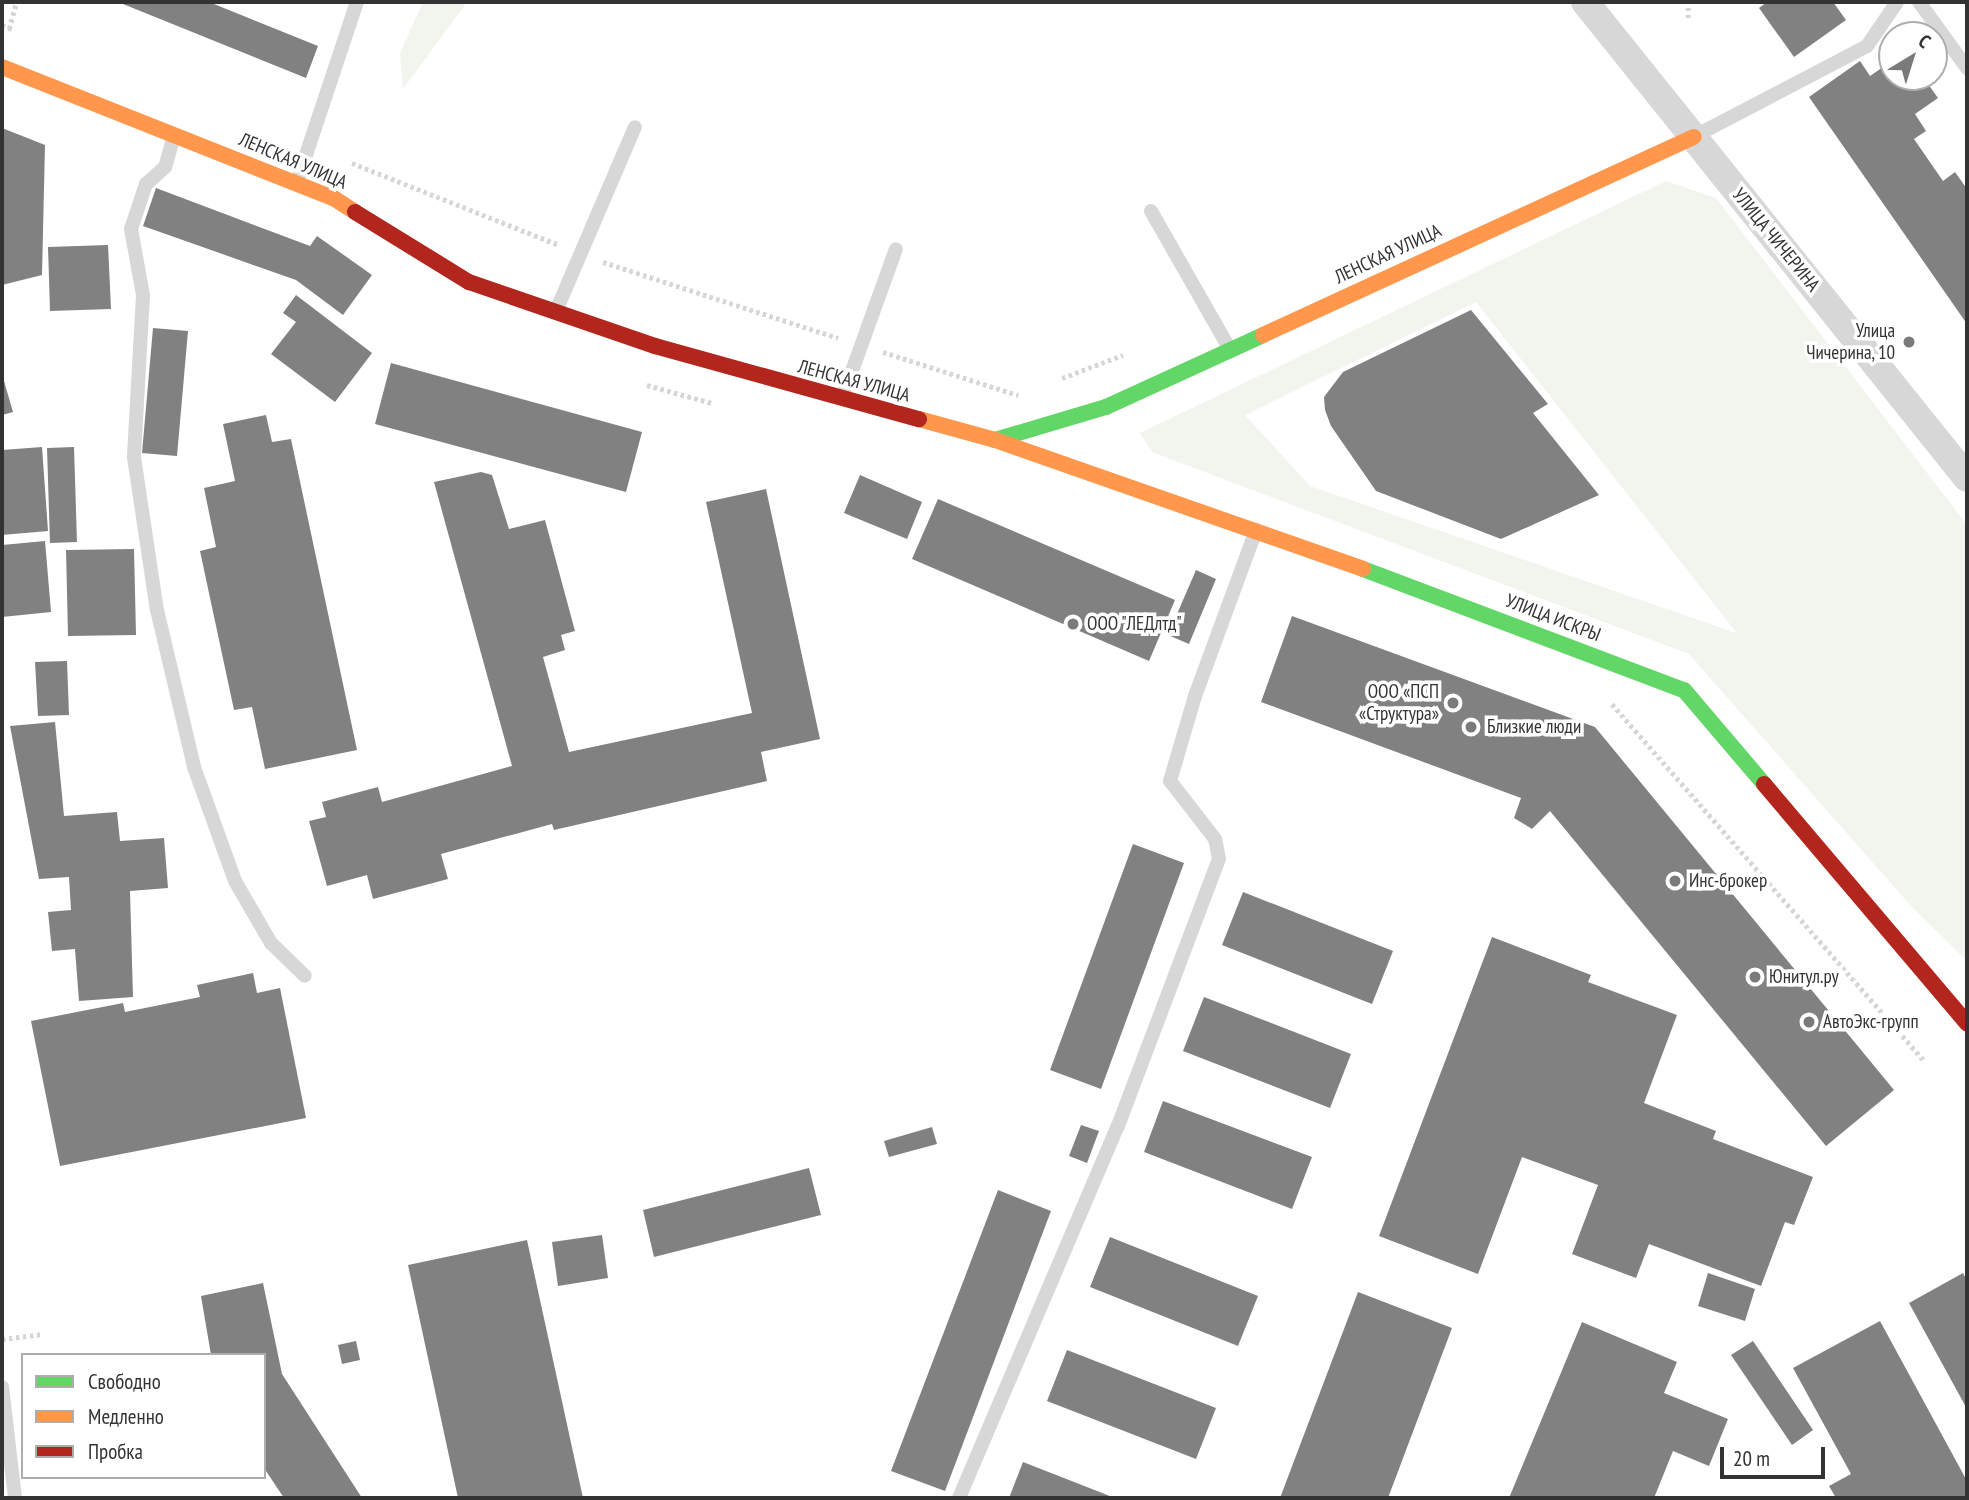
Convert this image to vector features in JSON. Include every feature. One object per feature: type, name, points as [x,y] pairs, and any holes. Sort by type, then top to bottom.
[{"type":"street","name":"УЛИЦА ЧИЧЕРИНА","points":[[1585,2],[1694,137],[1753,225],[1967,478]]},
{"type":"street","name":"ЛЕНСКАЯ УЛИЦА","points":[[2,67],[335,199],[469,282],[655,346],[842,400],[995,440],[1106,407],[1694,137]]},
{"type":"street","name":"УЛИЦА ИСКРЫ","points":[[995,440],[1256,529],[1684,690],[1967,1023]]},
{"type":"lane","points":[[297,182],[358,2]]},
{"type":"lane","points":[[1694,137],[1867,46],[1897,2]]},
{"type":"lane","points":[[1919,2],[1967,68]]},
{"type":"lane","points":[[556,312],[635,127]]},
{"type":"lane","points":[[175,135],[165,167],[146,184],[131,229],[143,295],[134,457],[157,610],[194,767],[235,881],[271,943],[305,976]]},
{"type":"lane","points":[[1151,211],[1230,350]]},
{"type":"lane","points":[[842,400],[896,249]]},
{"type":"lane","points":[[959,1498],[1118,1126],[1219,859],[1214,839],[1170,781],[1195,696],[1256,529]]},
{"type":"lane","points":[[2,1387],[15,1498]]},
{"type":"path","points":[[1688,2],[1688,18]]},
{"type":"path","points":[[2,25],[22,33]]},
{"type":"path","points":[[309,146],[581,254],[1019,395],[1032,390]]},
{"type":"path","points":[[1058,380],[1136,350]]},
{"type":"path","points":[[637,382],[715,404]]},
{"type":"path","points":[[1600,699],[1613,704],[1696,804],[1925,1061]]},
{"type":"path","points":[[2,1339],[41,1334]]},
{"type":"shaded area","points":[[423,2],[467,2],[403,89],[400,53]]},
{"type":"shaded area","points":[[1666,181],[1716,198],[1967,525],[1967,961],[1911,906],[1689,654],[1152,452],[1140,433]],"holes":[[[1476,302],[1736,632],[1310,486],[1245,415]]]},
{"type":"building","points":[[118,2],[209,2],[318,46],[306,78]]},
{"type":"building","points":[[1767,2],[1833,2],[1846,20],[1794,57],[1759,8]]},
{"type":"building","points":[[1860,61],[1870,76],[1878,70],[1878,91],[1933,91],[1938,98],[1915,114],[1926,131],[1914,139],[1943,181],[1955,172],[1967,189],[1967,324],[1809,97]]},
{"type":"building","points":[[2,128],[45,145],[42,275],[2,285]]},
{"type":"building","points":[[156,188],[310,246],[317,236],[372,275],[343,315],[296,280],[143,226]]},
{"type":"building","points":[[108,245],[111,309],[50,311],[48,247]]},
{"type":"building","points":[[296,295],[372,353],[335,402],[271,354],[296,322],[283,313]]},
{"type":"building","points":[[1471,310],[1548,404],[1533,413],[1599,495],[1501,539],[1376,491],[1331,426],[1325,410],[1324,397],[1343,372]]},
{"type":"building","points":[[153,328],[188,331],[177,456],[142,453]]},
{"type":"building","points":[[391,363],[642,432],[626,492],[375,424]]},
{"type":"building","points":[[2,374],[13,412],[2,415]]},
{"type":"building","points":[[266,415],[272,442],[291,439],[357,750],[265,769],[252,707],[234,710],[200,551],[216,547],[204,488],[235,481],[223,424]]},
{"type":"building","points":[[42,447],[48,531],[2,535],[2,450]]},
{"type":"building","points":[[74,447],[77,542],[50,543],[47,448]]},
{"type":"building","points":[[481,472],[492,475],[509,529],[545,520],[575,631],[561,635],[565,650],[543,657],[569,752],[752,713],[706,502],[766,489],[820,739],[761,752],[767,781],[554,830],[552,824],[441,854],[448,879],[373,899],[367,875],[327,886],[309,821],[326,817],[322,802],[378,787],[382,802],[512,766],[434,482]]},
{"type":"building","points":[[860,475],[922,502],[907,539],[844,513]]},
{"type":"building","points":[[938,499],[1175,600],[1149,661],[912,559]]},
{"type":"building","points":[[45,541],[51,612],[2,617],[2,545]]},
{"type":"building","points":[[134,549],[136,635],[68,636],[66,550]]},
{"type":"building","points":[[1196,570],[1216,579],[1189,644],[1168,635]]},
{"type":"building","points":[[1292,616],[1595,727],[1894,1090],[1826,1146],[1550,811],[1532,829],[1514,818],[1521,798],[1261,702]]},
{"type":"building","points":[[67,661],[69,715],[38,716],[35,662]]},
{"type":"building","points":[[55,722],[64,816],[117,812],[120,841],[164,838],[168,888],[130,891],[133,997],[79,1001],[75,949],[52,951],[48,912],[71,910],[69,877],[39,879],[10,726]]},
{"type":"building","points":[[1133,844],[1184,863],[1101,1089],[1050,1070]]},
{"type":"building","points":[[1243,892],[1393,951],[1372,1004],[1222,945]]},
{"type":"building","points":[[1492,937],[1591,975],[1588,982],[1677,1015],[1644,1103],[1716,1131],[1713,1139],[1813,1177],[1794,1225],[1785,1222],[1761,1286],[1649,1244],[1636,1278],[1572,1254],[1598,1185],[1522,1157],[1478,1274],[1379,1236]]},
{"type":"building","points":[[253,973],[257,993],[280,988],[306,1118],[60,1166],[31,1021],[123,1003],[125,1012],[200,997],[197,985]]},
{"type":"building","points":[[1204,997],[1351,1054],[1330,1108],[1183,1051]]},
{"type":"building","points":[[1163,1101],[1312,1157],[1292,1209],[1144,1152]]},
{"type":"building","points":[[1081,1125],[1099,1131],[1087,1163],[1069,1156]]},
{"type":"building","points":[[932,1127],[937,1144],[889,1157],[884,1141]]},
{"type":"building","points":[[809,1168],[821,1215],[654,1257],[643,1210]]},
{"type":"building","points":[[998,1190],[1051,1211],[945,1491],[891,1471]]},
{"type":"building","points":[[602,1235],[608,1278],[558,1286],[552,1242]]},
{"type":"building","points":[[1110,1237],[1258,1296],[1238,1346],[1090,1287]]},
{"type":"building","points":[[527,1240],[583,1498],[458,1498],[408,1265]]},
{"type":"building","points":[[1708,1273],[1755,1289],[1745,1321],[1698,1306]]},
{"type":"building","points":[[1963,1273],[1967,1281],[1967,1409],[1909,1303]]},
{"type":"building","points":[[263,1283],[282,1374],[362,1498],[284,1498],[266,1471],[266,1353],[211,1353],[201,1296]]},
{"type":"building","points":[[1358,1292],[1452,1328],[1388,1498],[1280,1498]]},
{"type":"building","points":[[1880,1321],[1967,1481],[1967,1498],[1836,1498],[1829,1486],[1851,1474],[1793,1368]]},
{"type":"building","points":[[1582,1322],[1677,1362],[1664,1393],[1728,1419],[1709,1466],[1673,1451],[1654,1498],[1509,1498]]},
{"type":"building","points":[[356,1341],[360,1360],[342,1364],[338,1345]]},
{"type":"building","points":[[1753,1341],[1813,1430],[1792,1445],[1731,1355]]},
{"type":"building","points":[[1067,1350],[1216,1408],[1196,1459],[1047,1401]]},
{"type":"building","points":[[1023,1462],[1115,1498],[1009,1498]]},
{"type":"traffic: fast","points":[[995,440],[1106,407],[1263,335]]},
{"type":"traffic: fast","points":[[1363,569],[1684,690],[1764,784]]},
{"type":"traffic: slow","points":[[2,67],[335,199],[355,212]]},
{"type":"traffic: slow","points":[[1263,335],[1694,137]]},
{"type":"traffic: slow","points":[[919,419],[995,440],[1363,569]]},
{"type":"traffic: jam","points":[[355,212],[469,282],[655,346],[919,419]]},
{"type":"traffic: jam","points":[[1764,784],[1967,1023]]},
{"type":"place","name":"Улица Чичерина, 10","points":[[1909,342]]},
{"type":"place","name":"ООО \"ЛЕДлтд\"","points":[[1073,624]]},
{"type":"place","name":"ООО «ПСП «Структура»","points":[[1453,703]]},
{"type":"place","name":"Близкие люди","points":[[1471,727]]},
{"type":"place","name":"Инс-брокер","points":[[1675,881]]},
{"type":"place","name":"Юнитул.ру","points":[[1755,977]]},
{"type":"place","name":"АвтоЭкс-групп","points":[[1809,1022]]}]
